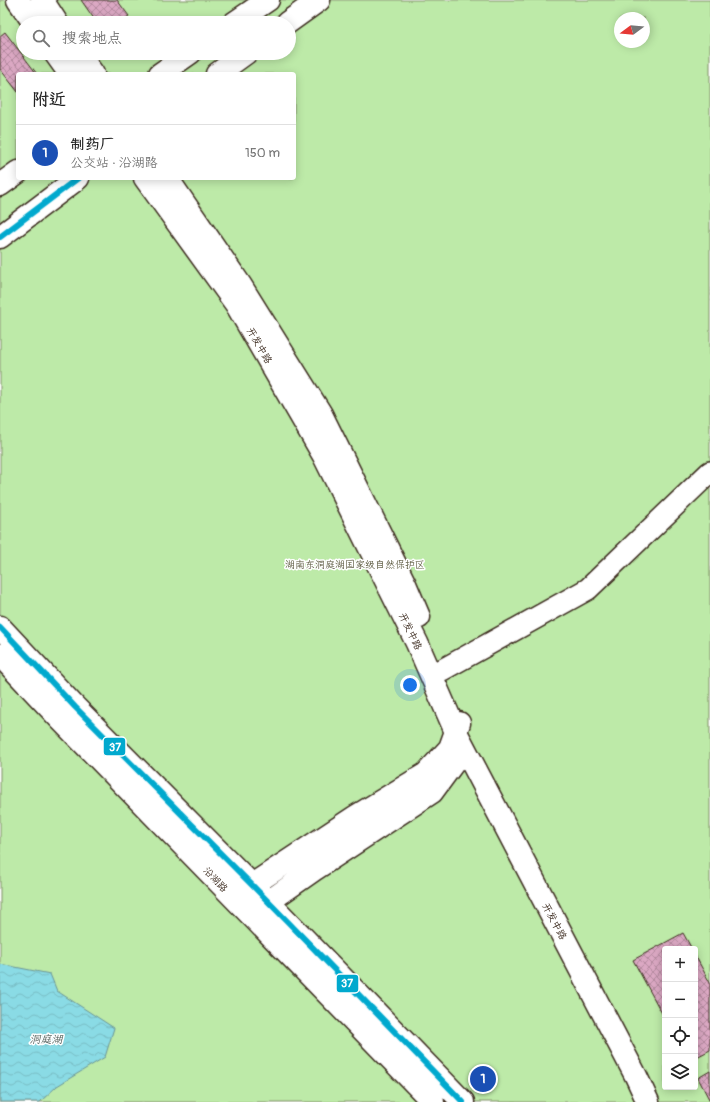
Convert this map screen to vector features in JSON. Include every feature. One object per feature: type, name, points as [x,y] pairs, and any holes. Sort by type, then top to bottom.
[{"type":"street","points":[[18,0],[29,16]]},
{"type":"street","points":[[42,0],[53,16]]},
{"type":"street","points":[[244,16],[268,0]]},
{"type":"street","points":[[296,17],[319,0]]},
{"type":"street","points":[[60,60],[69,72]]},
{"type":"street","points":[[83,60],[92,72]]},
{"type":"street","points":[[163,72],[180,60]]},
{"type":"street","points":[[220,72],[236,60]]},
{"type":"street","points":[[0,185],[16,173]]},
{"type":"street","points":[[0,237],[75,180]]},
{"type":"street","name":"开发中路","points":[[145,180],[236,304],[324,456],[633,1069],[648,1102]]},
{"type":"street","points":[[168,180],[241,286],[321,414],[405,584],[442,670],[462,732],[647,1074],[660,1102]]},
{"type":"street","points":[[442,670],[588,589],[710,472]]},
{"type":"street","name":"沿湖路","points":[[0,627],[74,707],[252,885],[261,909],[433,1102]]},
{"type":"street","name":"沿湖路","points":[[0,655],[236,900],[261,909],[463,1102]]},
{"type":"street","points":[[236,900],[252,885],[355,817],[426,774],[450,748],[462,732]]},
{"type":"street","points":[[261,909],[315,869],[432,792],[462,732]]},
{"type":"green space","name":"湖南东洞庭湖国家级自然保护区","points":[[0,0],[710,0],[710,1102],[0,1102]]},
{"type":"water","name":"洞庭湖","points":[[0,964],[50,974],[57,991],[114,1028],[105,1057],[57,1086],[40,1102],[0,1102]]},
{"type":"building","points":[[81,0],[117,0],[129,16],[92,16]]},
{"type":"building","points":[[5,32],[16,46],[16,60],[26,60],[35,72],[16,72],[16,89],[0,69],[0,36]]},
{"type":"building","points":[[683,933],[690,946],[662,946],[662,1013],[633,960]]},
{"type":"building","points":[[698,961],[710,983],[710,1050],[698,1056]]},
{"type":"building","points":[[710,1071],[710,1101],[698,1078]]},
{"type":"transit line","name":"37","points":[[0,237],[75,180]]},
{"type":"transit line","name":"37","points":[[0,627],[75,707],[252,885],[463,1102]]},
{"type":"place","name":"制药厂","points":[[483,1079]]}]
